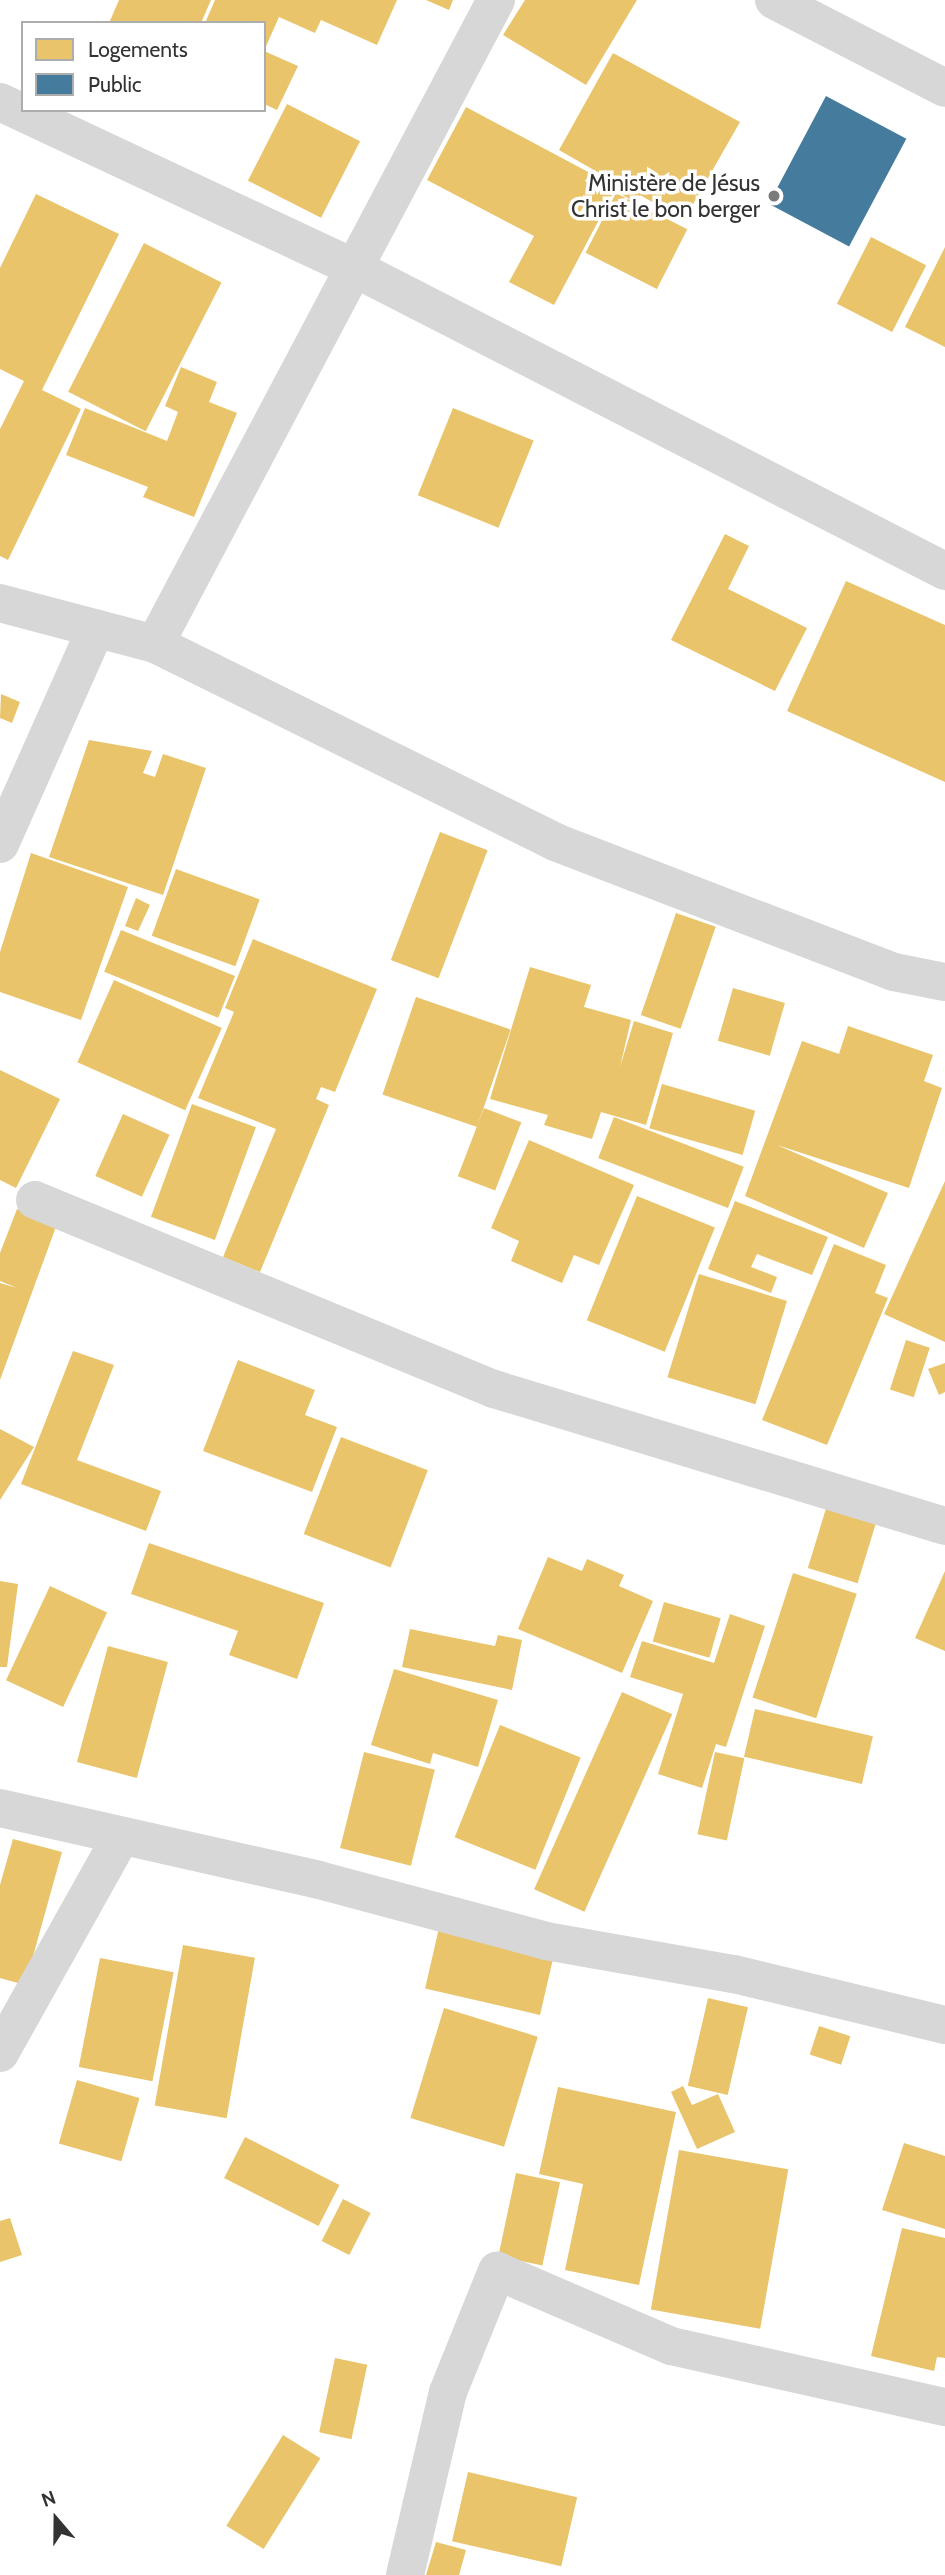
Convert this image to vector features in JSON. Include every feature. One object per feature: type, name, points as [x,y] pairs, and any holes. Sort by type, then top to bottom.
[{"type":"street","points":[[155,644],[358,270],[496,0]]},
{"type":"street","points":[[774,0],[945,88]]},
{"type":"street","points":[[0,102],[21,112]]},
{"type":"street","points":[[21,112],[358,270],[945,571]]},
{"type":"street","points":[[0,603],[155,644],[555,842],[894,972],[945,982]]},
{"type":"street","points":[[0,844],[96,628]]},
{"type":"street","points":[[35,1200],[494,1389],[945,1526]]},
{"type":"street","points":[[0,1808],[120,1838],[319,1880],[546,1941],[734,1974],[945,2025]]},
{"type":"street","points":[[0,2053],[120,1838]]},
{"type":"street","points":[[405,2575],[448,2392],[497,2271],[671,2346],[945,2407]]},
{"type":"building: Logements","points":[[119,0],[211,0],[202,21],[110,21]]},
{"type":"building: Logements","points":[[215,0],[397,0],[377,45],[321,20],[315,33],[279,17],[266,46],[266,21],[206,21]]},
{"type":"building: Logements","points":[[426,0],[453,0],[449,10]]},
{"type":"building: Logements","points":[[525,0],[637,0],[586,85],[503,35]]},
{"type":"building: Logements","points":[[266,52],[298,66],[277,110],[266,105]]},
{"type":"building: Logements","points":[[613,53],[740,122],[684,220],[640,195],[635,202],[610,188],[613,181],[559,150]]},
{"type":"building: Logements","points":[[287,104],[360,141],[321,218],[248,181]]},
{"type":"building: Logements","points":[[466,107],[590,173],[585,181],[612,195],[554,305],[509,282],[534,236],[427,180]]},
{"type":"building: Logements","points":[[616,193],[687,229],[657,289],[586,253]]},
{"type":"building: Logements","points":[[36,194],[119,234],[42,390],[81,409],[8,560],[0,556],[0,429],[24,381],[0,369],[0,268]]},
{"type":"building: Logements","points":[[871,237],[926,265],[892,332],[837,304]]},
{"type":"building: Logements","points":[[144,243],[222,282],[146,431],[68,392]]},
{"type":"building: Logements","points":[[945,247],[945,347],[905,327]]},
{"type":"building: Logements","points":[[181,367],[217,382],[209,402],[237,413],[194,517],[143,497],[148,487],[66,455],[85,408],[167,441],[178,412],[165,406]]},
{"type":"building: Logements","points":[[453,408],[534,441],[498,528],[418,495]]},
{"type":"building: Logements","points":[[725,534],[749,546],[728,589],[807,628],[775,691],[671,640]]},
{"type":"building: Logements","points":[[846,581],[945,625],[945,782],[787,711]]},
{"type":"building: Logements","points":[[1,694],[20,702],[12,723],[0,718]]},
{"type":"building: Logements","points":[[89,740],[152,751],[143,773],[155,777],[163,754],[206,768],[163,895],[49,857]]},
{"type":"building: Logements","points":[[440,832],[488,850],[439,978],[391,960]]},
{"type":"building: Logements","points":[[31,853],[128,887],[81,1020],[0,992],[0,952]]},
{"type":"building: Logements","points":[[176,869],[260,899],[235,966],[152,936]]},
{"type":"building: Logements","points":[[136,898],[150,905],[138,931],[125,926]]},
{"type":"building: Logements","points":[[676,913],[716,927],[681,1029],[641,1015]]},
{"type":"building: Logements","points":[[121,930],[235,976],[218,1018],[104,972]]},
{"type":"building: Logements","points":[[253,939],[377,989],[335,1092],[321,1087],[316,1099],[329,1105],[260,1272],[223,1257],[276,1129],[198,1098],[234,1012],[225,1008]]},
{"type":"building: Logements","points":[[530,967],[591,985],[584,1007],[631,1020],[620,1067],[634,1021],[673,1033],[646,1125],[601,1112],[592,1139],[544,1125],[548,1115],[490,1099]]},
{"type":"building: Logements","points":[[114,980],[222,1028],[185,1110],[77,1062]]},
{"type":"building: Logements","points":[[733,988],[785,1003],[770,1056],[718,1041]]},
{"type":"building: Logements","points":[[416,997],[511,1030],[477,1127],[382,1094]]},
{"type":"building: Logements","points":[[848,1026],[933,1055],[924,1081],[942,1088],[909,1188],[777,1145],[888,1193],[864,1248],[745,1196],[802,1041],[839,1054]]},
{"type":"building: Logements","points":[[0,1070],[60,1099],[16,1188],[0,1180]]},
{"type":"building: Logements","points":[[662,1084],[755,1111],[743,1155],[649,1128]]},
{"type":"building: Logements","points":[[192,1104],[256,1127],[215,1240],[151,1217]]},
{"type":"building: Logements","points":[[484,1108],[521,1122],[495,1190],[458,1176]]},
{"type":"building: Logements","points":[[123,1114],[170,1135],[142,1197],[95,1176]]},
{"type":"building: Logements","points":[[614,1117],[744,1167],[728,1208],[598,1158]]},
{"type":"building: Logements","points":[[529,1140],[634,1185],[599,1265],[574,1255],[562,1283],[511,1261],[519,1241],[491,1228]]},
{"type":"building: Logements","points":[[945,1181],[945,1342],[884,1314]]},
{"type":"building: Logements","points":[[637,1196],[715,1227],[665,1352],[587,1320]]},
{"type":"building: Logements","points":[[735,1201],[828,1237],[812,1275],[757,1254],[751,1267],[777,1277],[771,1293],[708,1269]]},
{"type":"building: Logements","points":[[17,1209],[57,1224],[0,1380],[0,1283],[17,1288],[0,1281],[0,1253]]},
{"type":"building: Logements","points":[[834,1244],[886,1265],[875,1293],[888,1298],[827,1445],[762,1420]]},
{"type":"building: Logements","points":[[699,1274],[787,1301],[755,1404],[667,1377]]},
{"type":"building: Logements","points":[[906,1340],[930,1348],[914,1397],[890,1389]]},
{"type":"building: Logements","points":[[73,1351],[114,1365],[77,1460],[161,1491],[146,1531],[21,1484]]},
{"type":"building: Logements","points":[[238,1360],[315,1390],[305,1415],[337,1427],[312,1492],[203,1451]]},
{"type":"building: Logements","points":[[945,1363],[945,1392],[939,1395],[928,1369]]},
{"type":"building: Logements","points":[[0,1429],[34,1447],[0,1500]]},
{"type":"building: Logements","points":[[341,1437],[428,1470],[391,1567],[304,1534]]},
{"type":"building: Logements","points":[[828,1502],[878,1517],[858,1583],[808,1568]]},
{"type":"building: Logements","points":[[149,1543],[324,1603],[297,1679],[229,1655],[238,1631],[131,1594]]},
{"type":"building: Logements","points":[[548,1557],[582,1571],[587,1559],[624,1575],[619,1586],[653,1601],[622,1673],[518,1629]]},
{"type":"building: Logements","points":[[945,1571],[945,1651],[915,1638]]},
{"type":"building: Logements","points":[[793,1573],[857,1594],[816,1718],[753,1698]]},
{"type":"building: Logements","points":[[0,1581],[18,1584],[7,1667],[0,1667]]},
{"type":"building: Logements","points":[[50,1586],[107,1613],[63,1707],[6,1680]]},
{"type":"building: Logements","points":[[664,1602],[721,1618],[709,1658],[653,1641]]},
{"type":"building: Logements","points":[[730,1614],[765,1626],[726,1747],[716,1744],[702,1788],[658,1774],[683,1694],[630,1677],[642,1641],[714,1663]]},
{"type":"building: Logements","points":[[410,1629],[495,1646],[498,1635],[522,1640],[512,1690],[402,1667]]},
{"type":"building: Logements","points":[[108,1646],[168,1662],[137,1778],[77,1762]]},
{"type":"building: Logements","points":[[394,1669],[498,1700],[478,1767],[433,1753],[430,1764],[371,1745]]},
{"type":"building: Logements","points":[[622,1692],[672,1714],[584,1912],[534,1889]]},
{"type":"building: Logements","points":[[755,1709],[873,1736],[862,1784],[744,1757]]},
{"type":"building: Logements","points":[[500,1725],[581,1758],[535,1870],[455,1837]]},
{"type":"building: Logements","points":[[364,1752],[435,1770],[411,1866],[340,1848]]},
{"type":"building: Logements","points":[[715,1752],[744,1758],[727,1840],[698,1834]]},
{"type":"building: Logements","points":[[13,1839],[62,1852],[25,1985],[0,1978],[0,1885]]},
{"type":"building: Logements","points":[[439,1928],[554,1955],[540,2015],[425,1988]]},
{"type":"building: Logements","points":[[183,1945],[255,1958],[227,2118],[155,2106]]},
{"type":"building: Logements","points":[[100,1958],[174,1972],[152,2081],[79,2067]]},
{"type":"building: Logements","points":[[708,1998],[748,2007],[728,2095],[688,2086]]},
{"type":"building: Logements","points":[[444,2008],[538,2037],[504,2147],[410,2118]]},
{"type":"building: Logements","points":[[819,2026],[850,2036],[841,2065],[810,2055]]},
{"type":"building: Logements","points":[[77,2080],[139,2098],[121,2161],[59,2143]]},
{"type":"building: Logements","points":[[683,2086],[692,2105],[718,2094],[735,2132],[697,2149],[671,2092]]},
{"type":"building: Logements","points":[[558,2087],[676,2112],[639,2285],[565,2270],[583,2184],[539,2174]]},
{"type":"building: Logements","points":[[245,2137],[339,2185],[319,2226],[224,2178]]},
{"type":"building: Logements","points":[[904,2143],[945,2156],[945,2229],[882,2210]]},
{"type":"building: Logements","points":[[679,2150],[788,2169],[760,2329],[651,2310]]},
{"type":"building: Logements","points":[[516,2173],[560,2182],[542,2265],[498,2256]]},
{"type":"building: Logements","points":[[343,2199],[371,2213],[349,2255],[322,2241]]},
{"type":"building: Logements","points":[[10,2218],[22,2255],[0,2262],[0,2221]]},
{"type":"building: Logements","points":[[902,2228],[945,2238],[945,2358],[937,2357],[934,2371],[871,2356]]},
{"type":"building: Logements","points":[[335,2358],[367,2365],[351,2439],[319,2432]]},
{"type":"building: Logements","points":[[283,2435],[320,2458],[264,2549],[226,2526]]},
{"type":"building: Logements","points":[[468,2472],[577,2497],[561,2566],[452,2541]]},
{"type":"building: Logements","points":[[436,2542],[466,2550],[459,2575],[426,2575]]},
{"type":"building: Public","points":[[826,96],[906,139],[849,246],[769,204]]},
{"type":"place","name":"Ministère de Jésus Christ le bon berger","points":[[774,196]]}]
